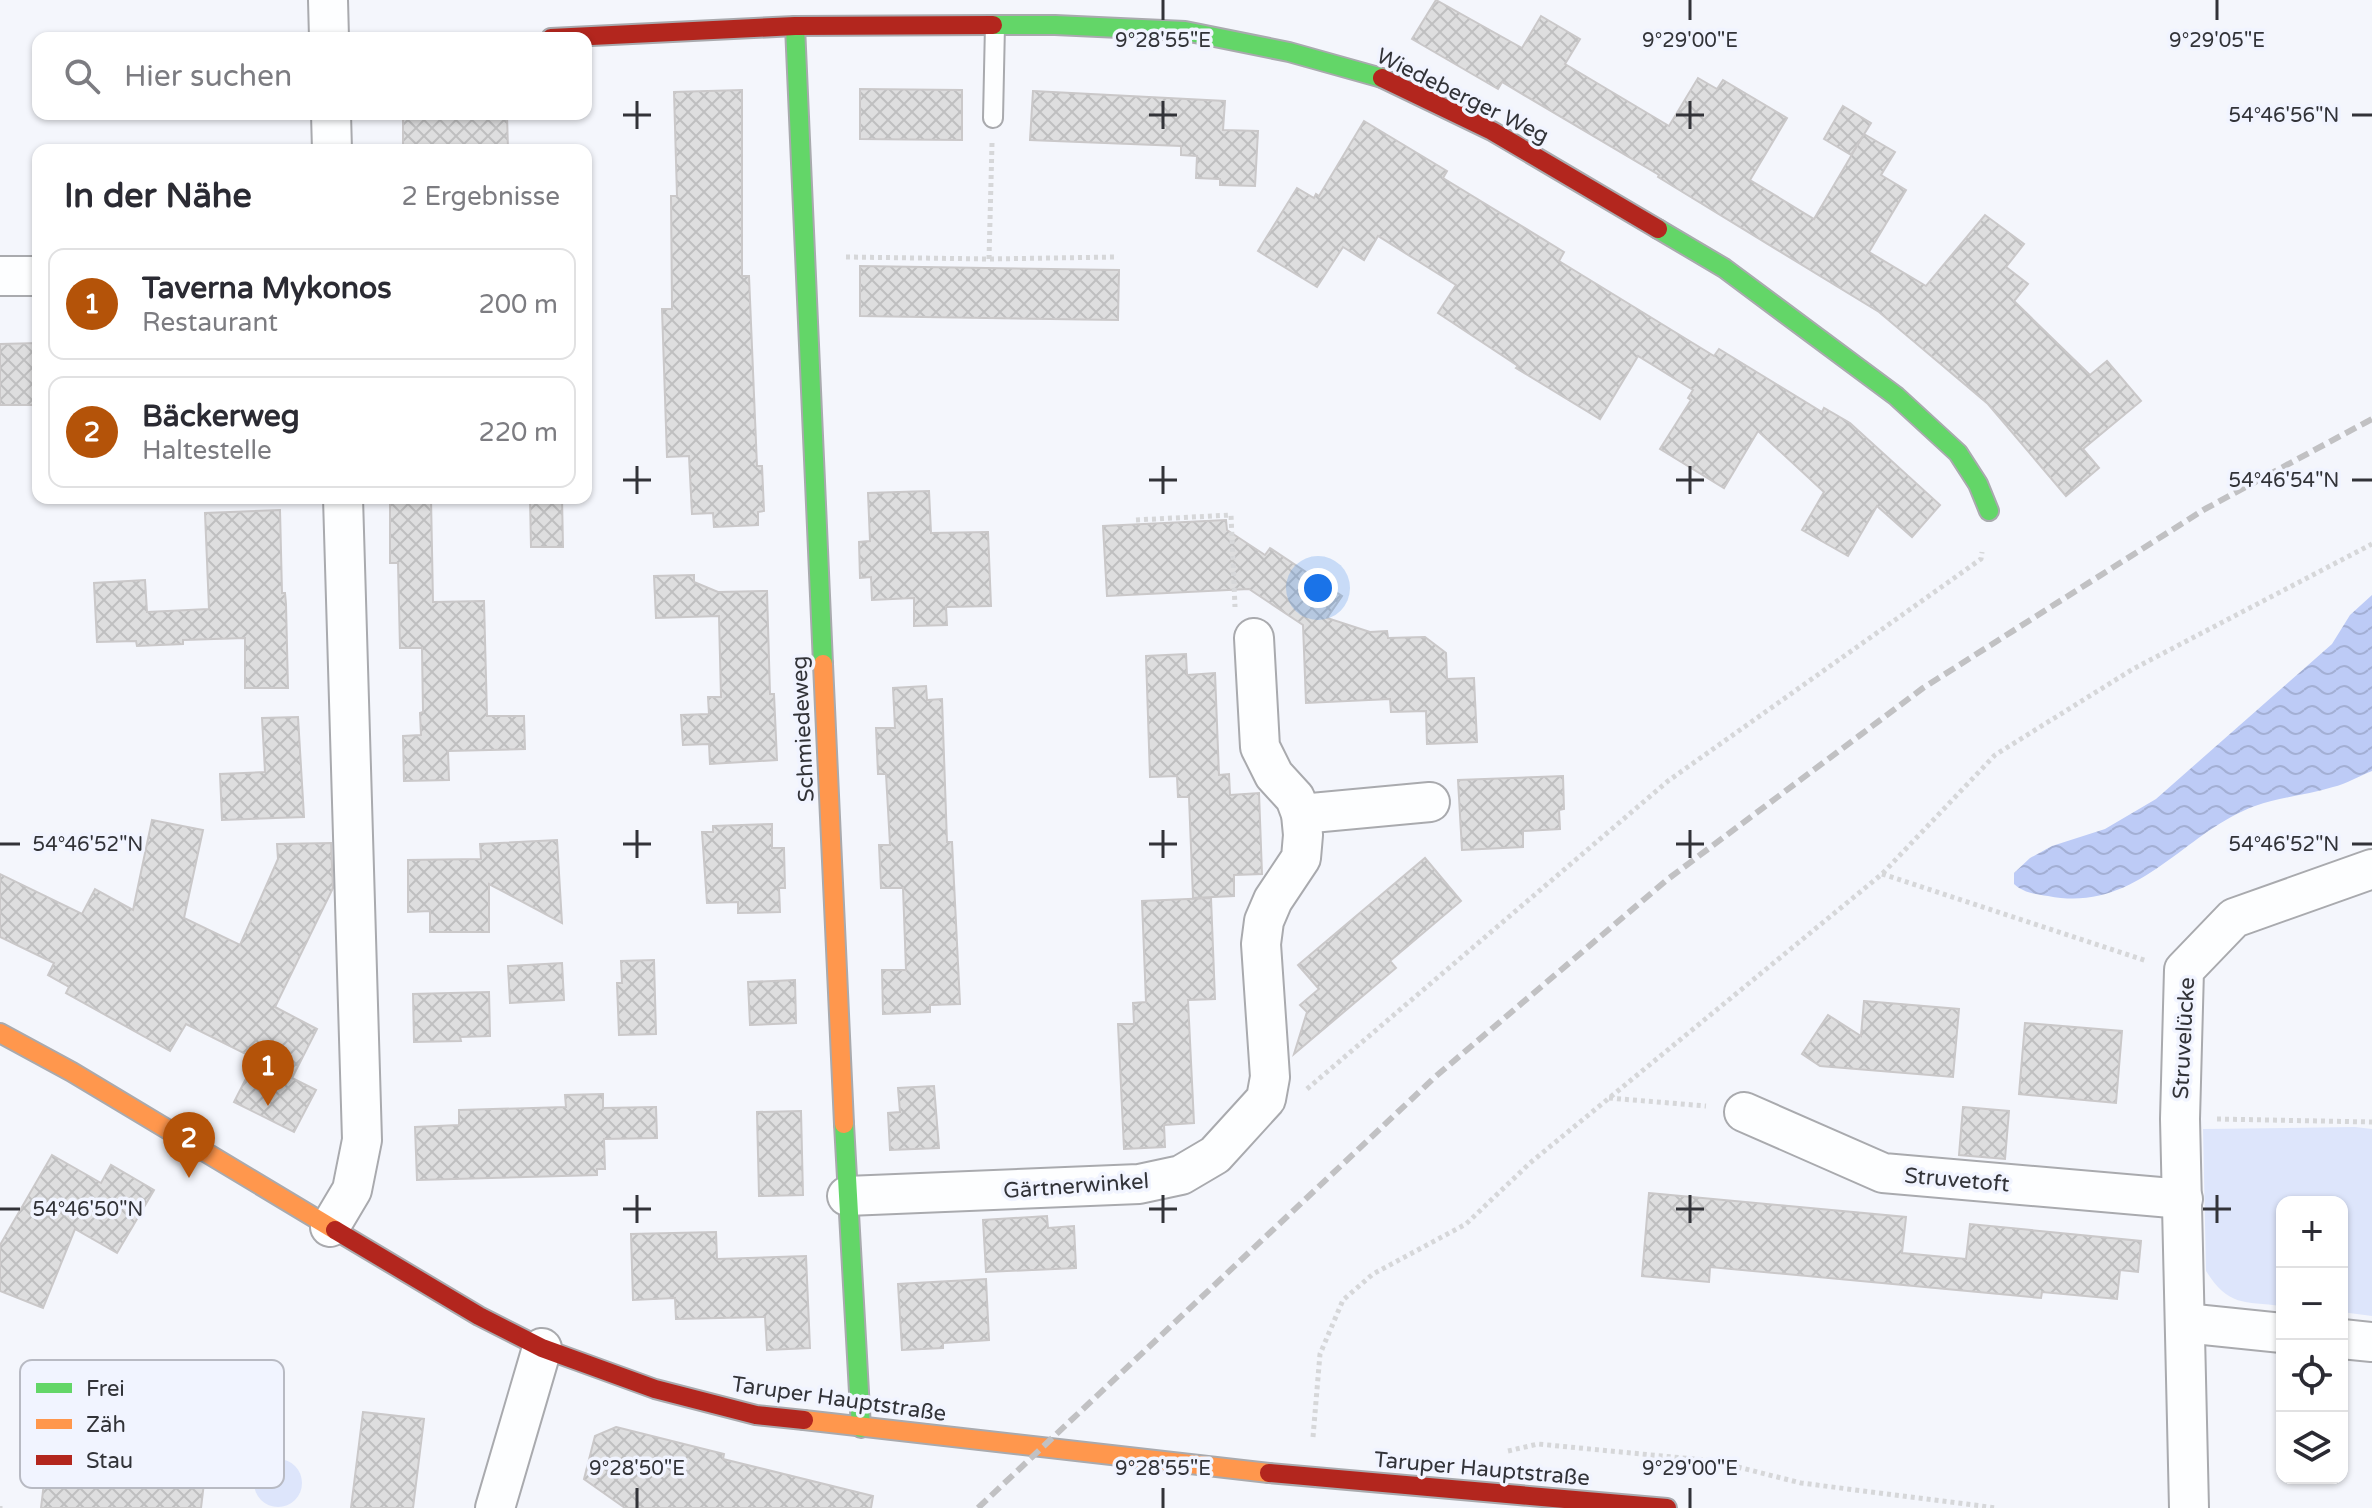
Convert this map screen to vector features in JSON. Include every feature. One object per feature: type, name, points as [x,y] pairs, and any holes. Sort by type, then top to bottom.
[{"type":"street","points":[[328,0],[329,32]]},
{"type":"street","name":"Wiedeberger Weg","points":[[592,36],[795,26],[995,25],[1185,31],[1289,52],[1378,76],[1492,131],[1724,268],[1896,396],[1958,453],[1978,484],[1989,511]]},
{"type":"street","name":"Schmiedeweg","points":[[795,26],[847,1196],[861,1428]]},
{"type":"street","points":[[331,120],[332,144]]},
{"type":"street","points":[[0,276],[32,276]]},
{"type":"street","points":[[330,1227],[352,1190],[362,1140],[343,504]]},
{"type":"street","points":[[1254,638],[1260,747],[1274,775],[1295,798],[1301,814],[1301,858],[1273,900],[1264,921],[1261,944],[1270,1077],[1266,1099]]},
{"type":"street","points":[[1301,814],[1430,802]]},
{"type":"street","name":"Struvelücke","points":[[2189,1508],[2180,1119],[2184,970],[2234,918],[2372,869]]},
{"type":"street","name":"Taruper Hauptstraße","points":[[0,1033],[72,1072],[479,1316],[542,1348],[655,1389],[741,1411],[861,1428],[1309,1478],[1448,1498],[1667,1508]]},
{"type":"street","name":"Gärtnerwinkel","points":[[847,1196],[1139,1184],[1181,1175],[1215,1155],[1266,1099]]},
{"type":"street","name":"Struvetoft","points":[[1744,1112],[1883,1173],[2183,1199]]},
{"type":"street","points":[[2185,1323],[2276,1332]]},
{"type":"street","points":[[2348,1340],[2372,1342]]},
{"type":"street","points":[[495,1508],[542,1348]]},
{"type":"lane","points":[[993,118],[995,25]]},
{"type":"path","points":[[989,259],[993,118]]},
{"type":"path","points":[[805,256],[989,259],[1118,257]]},
{"type":"path","points":[[1266,1099],[1281,1103],[1297,1098],[1668,781],[1981,559],[1989,511]]},
{"type":"path","points":[[1136,520],[1231,515],[1235,600]]},
{"type":"path","points":[[1309,1478],[1320,1354],[1343,1300],[1373,1274],[1466,1224],[1530,1163],[1882,874],[1995,755],[2133,669],[2372,544]]},
{"type":"path","points":[[1882,874],[2145,961],[2184,970]]},
{"type":"path","points":[[1608,1098],[1684,1102],[1744,1112]]},
{"type":"path","points":[[2180,1119],[2372,1122]]},
{"type":"path","points":[[1496,1454],[1538,1444],[1714,1461],[1801,1483],[1997,1508]]},
{"type":"shaded area","points":[[2203,1129],[2372,1129],[2372,1316],[2348,1313],[2348,1196],[2276,1196],[2276,1305],[2238,1300],[2214,1283],[2206,1271]]},
{"type":"shaded area","points":[[284,1460],[301,1474],[301,1492],[287,1506],[269,1506],[255,1492],[255,1488],[284,1488]]},
{"type":"water","points":[[2372,595],[2372,771],[2338,786],[2274,800],[2229,818],[2158,868],[2108,893],[2080,898],[2048,896],[2034,894],[2014,884],[2014,873],[2030,858],[2052,846],[2105,829],[2156,799],[2332,644],[2350,615]]},
{"type":"building","points":[[1436,0],[1522,48],[1541,16],[1580,39],[1565,64],[1669,126],[1698,78],[1717,89],[1723,80],[1787,118],[1750,180],[1814,219],[1864,134],[1895,152],[1881,175],[1906,190],[1869,252],[1926,286],[1985,215],[2024,244],[2006,267],[2028,284],[2014,301],[2090,375],[2107,361],[2141,401],[2083,449],[2099,468],[2066,496],[1988,404],[1879,312],[1502,82],[1498,89],[1412,39]]},
{"type":"building","points":[[860,89],[962,90],[962,140],[860,139]]},
{"type":"building","points":[[742,90],[742,276],[749,276],[757,466],[762,466],[764,511],[758,512],[758,525],[714,527],[713,513],[692,514],[689,456],[667,457],[662,309],[672,309],[671,196],[677,196],[674,92]]},
{"type":"building","points":[[1033,91],[1225,101],[1223,130],[1258,131],[1255,186],[1220,185],[1220,179],[1196,178],[1197,156],[1181,155],[1181,146],[1030,140]]},
{"type":"building","points":[[1843,106],[1871,123],[1851,155],[1824,139]]},
{"type":"building","points":[[403,120],[507,120],[508,144],[403,144]]},
{"type":"building","points":[[1364,121],[1447,171],[1443,178],[1564,252],[1559,261],[1714,356],[1719,349],[1822,412],[1824,408],[1850,423],[1940,505],[1912,537],[1877,506],[1848,556],[1802,530],[1824,492],[1758,431],[1724,488],[1660,449],[1691,400],[1688,398],[1693,390],[1638,356],[1600,419],[1516,368],[1518,366],[1438,313],[1456,285],[1378,236],[1364,260],[1343,247],[1317,287],[1258,251],[1297,188],[1314,198],[1316,194],[1319,196]]},
{"type":"building","points":[[860,266],[1119,270],[1118,320],[860,316]]},
{"type":"building","points":[[32,343],[32,405],[0,405],[0,344]]},
{"type":"building","points":[[929,491],[931,533],[988,532],[991,606],[946,607],[947,625],[914,626],[914,598],[872,600],[871,577],[860,578],[859,542],[870,541],[868,493]]},
{"type":"building","points":[[390,504],[431,504],[433,602],[484,601],[487,716],[524,716],[525,749],[448,751],[449,780],[404,781],[403,736],[421,735],[422,648],[400,648],[398,563],[390,563]]},
{"type":"building","points":[[530,504],[562,504],[563,547],[531,547]]},
{"type":"building","points":[[280,510],[288,688],[245,688],[245,638],[183,640],[183,644],[137,646],[136,641],[97,642],[94,583],[145,580],[147,612],[209,609],[205,513]]},
{"type":"building","points":[[1226,520],[1227,530],[1265,555],[1270,548],[1342,596],[1327,618],[1370,632],[1387,631],[1388,638],[1425,637],[1446,653],[1447,679],[1474,678],[1477,742],[1427,744],[1426,711],[1391,712],[1390,699],[1306,703],[1303,625],[1249,589],[1107,596],[1103,526]]},
{"type":"building","points":[[694,575],[694,582],[718,592],[767,591],[770,694],[774,694],[777,760],[710,764],[709,744],[683,745],[681,715],[709,714],[708,697],[721,697],[719,616],[656,618],[654,576]]},
{"type":"building","points":[[1186,654],[1187,675],[1215,673],[1219,775],[1229,774],[1230,795],[1259,793],[1262,874],[1234,875],[1234,896],[1193,898],[1189,797],[1178,797],[1177,776],[1150,777],[1146,656]]},
{"type":"building","points":[[926,686],[927,700],[942,699],[947,842],[952,842],[960,1004],[930,1005],[930,1012],[883,1014],[882,970],[906,970],[903,888],[881,888],[879,845],[890,845],[886,774],[878,774],[876,728],[895,728],[893,688]]},
{"type":"building","points":[[298,717],[304,817],[222,820],[220,774],[265,772],[262,718]]},
{"type":"building","points":[[1563,776],[1564,809],[1559,810],[1560,829],[1523,831],[1523,847],[1462,850],[1458,780]]},
{"type":"building","points":[[152,820],[203,830],[184,918],[240,945],[278,859],[277,844],[331,843],[333,888],[275,1007],[317,1029],[292,1078],[316,1090],[294,1132],[234,1102],[256,1059],[186,1024],[170,1051],[66,993],[69,987],[48,975],[54,963],[0,937],[0,874],[82,914],[95,889],[133,910]]},
{"type":"building","points":[[772,824],[772,848],[784,848],[785,888],[779,888],[780,912],[738,913],[738,902],[707,903],[702,832],[713,832],[713,826]]},
{"type":"building","points":[[557,840],[562,923],[489,884],[489,932],[430,932],[430,911],[408,912],[408,860],[481,859],[480,844]]},
{"type":"building","points":[[1425,858],[1461,901],[1390,961],[1396,968],[1294,1054],[1307,1012],[1300,1005],[1319,989],[1298,965]]},
{"type":"building","points":[[1211,898],[1215,999],[1188,1000],[1194,1123],[1164,1125],[1165,1147],[1124,1149],[1118,1024],[1134,1024],[1133,1003],[1146,1002],[1142,901]]},
{"type":"building","points":[[654,960],[656,1034],[619,1035],[617,983],[622,983],[621,961]]},
{"type":"building","points":[[562,963],[564,1000],[510,1003],[508,966]]},
{"type":"building","points":[[795,980],[796,1023],[750,1025],[748,982]]},
{"type":"building","points":[[489,992],[490,1036],[460,1037],[461,1041],[414,1042],[413,994]]},
{"type":"building","points":[[1864,1001],[1959,1009],[1953,1077],[1820,1066],[1802,1054],[1828,1015],[1861,1036]]},
{"type":"building","points":[[2025,1023],[2122,1031],[2116,1103],[2019,1094]]},
{"type":"building","points":[[934,1086],[939,1148],[890,1150],[888,1113],[900,1112],[898,1088]]},
{"type":"building","points":[[603,1094],[603,1108],[656,1107],[657,1138],[604,1139],[605,1169],[597,1169],[597,1175],[417,1180],[415,1127],[459,1125],[459,1110],[566,1107],[565,1095]]},
{"type":"building","points":[[1963,1107],[2009,1111],[2005,1159],[1959,1155]]},
{"type":"building","points":[[801,1111],[803,1195],[759,1196],[757,1112]]},
{"type":"building","points":[[52,1155],[101,1183],[111,1165],[154,1190],[117,1253],[75,1229],[43,1308],[0,1291],[0,1245]]},
{"type":"building","points":[[1649,1193],[1906,1217],[1902,1253],[1966,1259],[1970,1224],[2141,1241],[2138,1272],[2120,1270],[2117,1299],[2042,1292],[2041,1298],[1710,1267],[1709,1282],[1642,1276]]},
{"type":"building","points":[[1047,1216],[1048,1228],[1074,1226],[1076,1268],[986,1272],[983,1220]]},
{"type":"building","points":[[716,1232],[717,1259],[806,1256],[810,1348],[767,1350],[765,1317],[676,1319],[675,1298],[633,1300],[631,1234]]},
{"type":"building","points":[[986,1279],[989,1340],[943,1343],[943,1348],[902,1350],[898,1284]]},
{"type":"building","points":[[363,1412],[424,1419],[413,1508],[351,1508]]},
{"type":"building","points":[[616,1427],[724,1454],[723,1459],[873,1496],[871,1508],[625,1508],[584,1479],[595,1436]]},
{"type":"building","points":[[43,1488],[203,1488],[201,1508],[41,1508]]},
{"type":"railway","points":[[978,1508],[1435,1077],[1668,879],[1923,688],[2205,509],[2372,419]]},
{"type":"traffic: fast","points":[[993,25],[1185,31],[1289,52],[1382,78]]},
{"type":"traffic: fast","points":[[795,26],[823,664]]},
{"type":"traffic: fast","points":[[1658,229],[1724,268],[1896,396],[1958,453],[1978,484],[1989,511]]},
{"type":"traffic: fast","points":[[844,1124],[861,1428]]},
{"type":"traffic: slow","points":[[823,664],[844,1124]]},
{"type":"traffic: slow","points":[[0,1033],[72,1072],[335,1230]]},
{"type":"traffic: slow","points":[[804,1420],[1269,1473]]},
{"type":"traffic: jam","points":[[592,36],[795,26],[993,25]]},
{"type":"traffic: jam","points":[[1382,78],[1492,131],[1658,229]]},
{"type":"traffic: jam","points":[[335,1230],[479,1316],[542,1348],[655,1389],[756,1415],[804,1420]]},
{"type":"traffic: jam","points":[[1269,1473],[1667,1508]]},
{"type":"place","name":"Taverna Mykonos","points":[[268,1106]]},
{"type":"place","name":"Bäckerweg","points":[[189,1178]]}]
